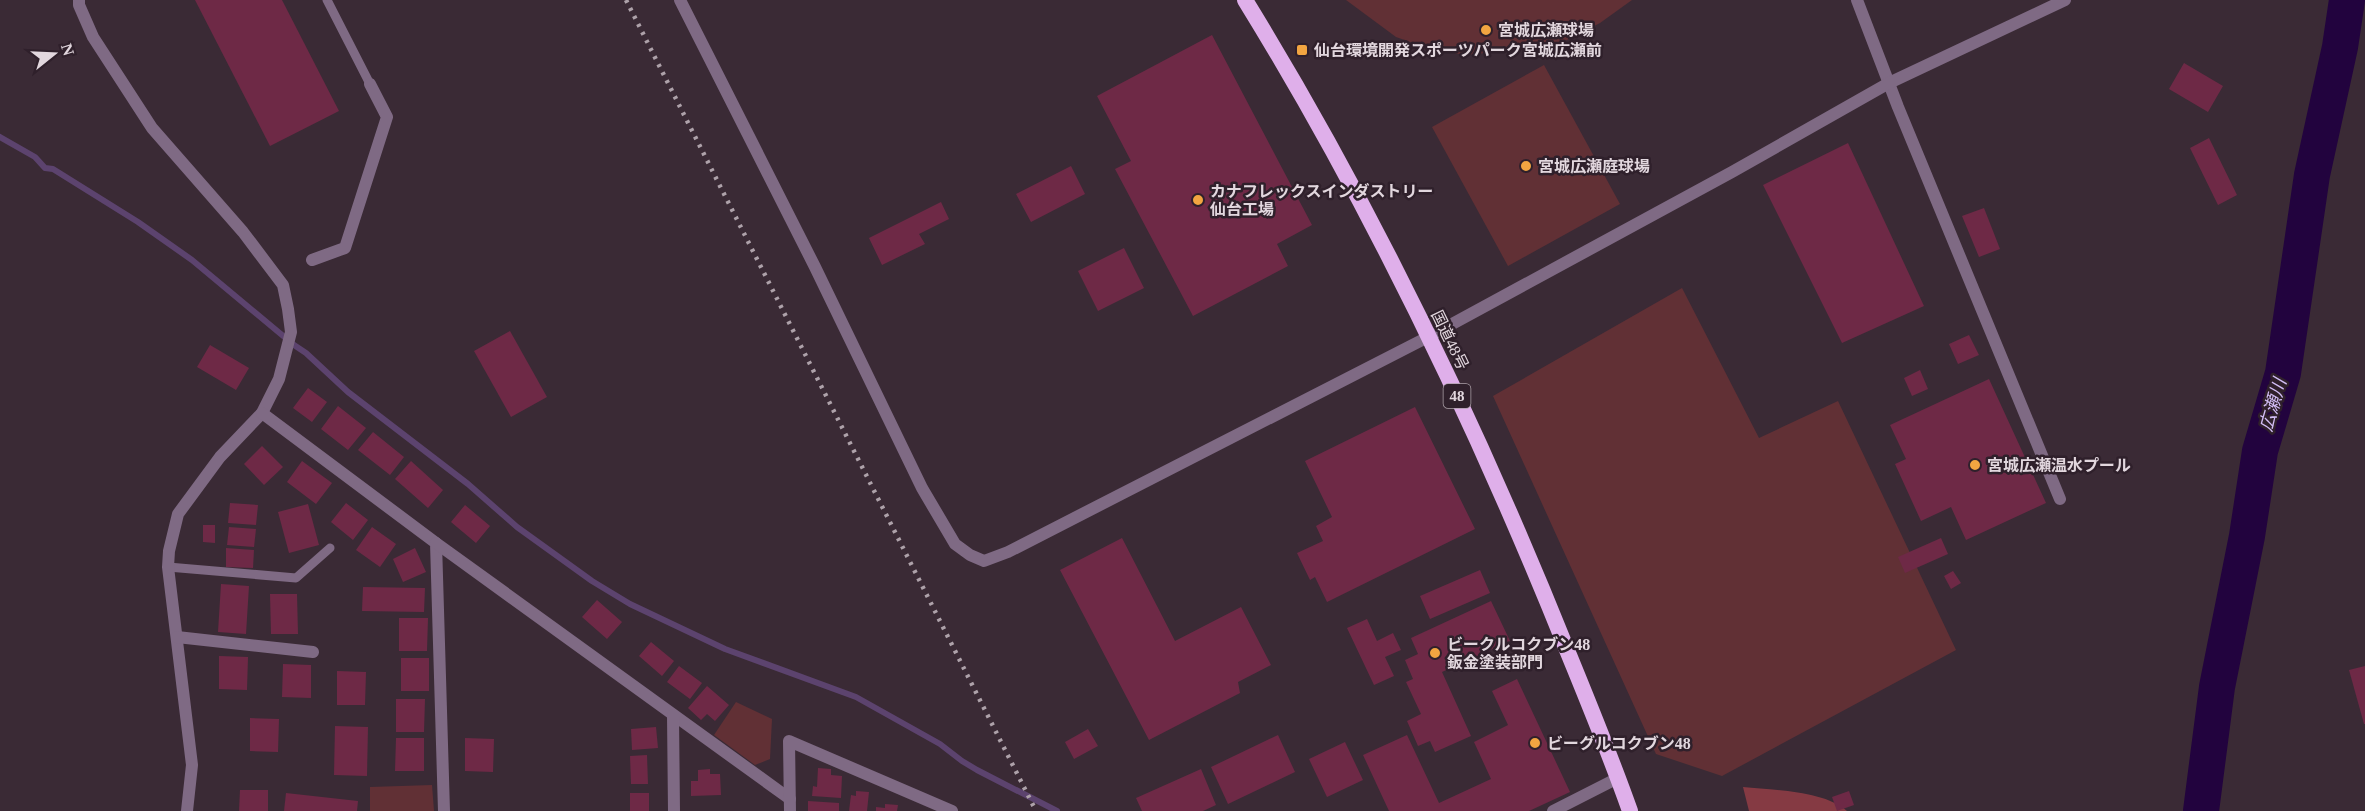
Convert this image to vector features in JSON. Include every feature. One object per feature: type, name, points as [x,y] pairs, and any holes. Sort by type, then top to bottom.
[{"type":"highway","name":"国道48号","points":[[1245,0],[1323,131],[1430,336],[1524,543],[1630,811]]},
{"type":"street","points":[[79,0],[93,37],[152,128],[243,232],[270,267],[283,285],[288,305],[291,332],[279,379],[262,412],[220,457],[178,514],[169,551],[168,567],[192,765],[187,811]]},
{"type":"street","points":[[680,0],[815,267],[922,488],[955,544],[984,561],[1008,552],[1430,336],[1722,177],[1889,82],[2065,0]]},
{"type":"street","points":[[1857,0],[2060,499]]},
{"type":"street","points":[[312,260],[345,248],[387,117],[370,84]]},
{"type":"street","points":[[262,412],[436,543],[673,715],[790,805]]},
{"type":"street","points":[[436,543],[444,811]]},
{"type":"street","points":[[177,637],[313,652]]},
{"type":"street","points":[[673,715],[674,811]]},
{"type":"street","points":[[790,805],[789,741],[952,811]]},
{"type":"street","points":[[1553,811],[1618,778]]},
{"type":"lane","points":[[327,0],[370,84]]},
{"type":"lane","points":[[168,567],[296,578],[330,548]]},
{"type":"shaded area","name":"宮城広瀬球場","points":[[1346,0],[1632,0],[1600,23],[1561,43],[1465,55],[1427,48],[1396,37]]},
{"type":"shaded area","name":"宮城広瀬庭球場","points":[[1544,65],[1620,204],[1508,266],[1432,127]]},
{"type":"shaded area","points":[[1682,288],[1759,438],[1838,401],[1956,650],[1722,776],[1656,754],[1493,396]]},
{"type":"shaded area","points":[[736,702],[772,719],[770,759],[755,765],[714,735]]},
{"type":"shaded area","points":[[432,785],[434,811],[370,811],[370,787]]},
{"type":"shaded area","points":[[1743,787],[1812,795],[1837,804],[1847,811],[1749,811]]},
{"type":"building","points":[[195,0],[282,0],[339,111],[270,146]]},
{"type":"building","points":[[1212,35],[1312,225],[1277,244],[1288,266],[1193,316],[1115,169],[1131,161],[1097,96]]},
{"type":"building","points":[[2184,63],[2223,86],[2208,112],[2169,89]]},
{"type":"building","points":[[2209,138],[2237,195],[2218,205],[2190,148]]},
{"type":"building","points":[[1848,143],[1924,306],[1842,343],[1763,185]]},
{"type":"building","points":[[1071,166],[1085,194],[1031,222],[1016,194]]},
{"type":"building","points":[[941,202],[949,219],[919,234],[925,244],[882,265],[869,238]]},
{"type":"building","points":[[1984,208],[2000,249],[1979,257],[1962,216]]},
{"type":"building","points":[[1124,248],[1144,288],[1098,311],[1078,271]]},
{"type":"building","points":[[510,331],[547,397],[511,417],[474,351]]},
{"type":"building","points":[[1969,335],[1979,355],[1958,364],[1949,344]]},
{"type":"building","points":[[210,345],[249,368],[236,390],[197,367]]},
{"type":"building","points":[[1920,370],[1928,389],[1912,396],[1904,378]]},
{"type":"building","points":[[1989,379],[2046,503],[1966,540],[1951,507],[1921,521],[1895,464],[1906,459],[1890,425]]},
{"type":"building","points":[[308,388],[327,402],[312,422],[293,408]]},
{"type":"building","points":[[338,406],[366,428],[348,450],[321,429]]},
{"type":"building","points":[[1415,407],[1475,529],[1327,602],[1315,577],[1310,580],[1297,553],[1323,541],[1316,526],[1332,517],[1305,461]]},
{"type":"building","points":[[373,432],[404,457],[390,475],[358,450]]},
{"type":"building","points":[[262,446],[283,467],[264,485],[244,464]]},
{"type":"building","points":[[302,461],[332,483],[316,504],[287,482]]},
{"type":"building","points":[[411,461],[443,490],[428,508],[395,479]]},
{"type":"building","points":[[230,503],[258,505],[256,525],[228,523]]},
{"type":"building","points":[[346,503],[368,520],[353,540],[331,522]]},
{"type":"building","points":[[308,504],[319,545],[289,553],[278,512]]},
{"type":"building","points":[[465,505],[490,526],[476,543],[451,522]]},
{"type":"building","points":[[203,525],[215,525],[215,543],[203,542]]},
{"type":"building","points":[[229,527],[256,529],[254,547],[227,545]]},
{"type":"building","points":[[372,527],[396,544],[380,567],[356,550]]},
{"type":"building","points":[[1122,538],[1175,641],[1241,607],[1271,665],[1238,682],[1240,693],[1149,740],[1060,570]]},
{"type":"building","points":[[1941,538],[1948,554],[1905,573],[1898,557]]},
{"type":"building","points":[[226,548],[254,550],[253,568],[226,567]]},
{"type":"building","points":[[415,548],[426,572],[403,582],[393,559]]},
{"type":"building","points":[[1480,570],[1490,593],[1430,619],[1420,596]]},
{"type":"building","points":[[1953,571],[1961,583],[1951,589],[1944,576]]},
{"type":"building","points":[[221,584],[249,586],[246,634],[218,632]]},
{"type":"building","points":[[363,587],[425,588],[424,612],[362,611]]},
{"type":"building","points":[[270,594],[297,594],[298,634],[271,634]]},
{"type":"building","points":[[597,600],[622,622],[607,639],[582,617]]},
{"type":"building","points":[[1491,601],[1510,641],[1442,672],[1471,736],[1435,752],[1430,741],[1418,746],[1407,721],[1421,714],[1406,682],[1413,679],[1405,660],[1418,654],[1411,638]]},
{"type":"building","points":[[399,618],[428,618],[427,651],[399,651]]},
{"type":"building","points":[[1367,619],[1377,641],[1393,633],[1401,650],[1385,657],[1394,676],[1374,685],[1347,628]]},
{"type":"building","points":[[651,642],[674,661],[662,676],[639,656]]},
{"type":"building","points":[[219,656],[248,657],[247,690],[219,689]]},
{"type":"building","points":[[401,658],[429,658],[429,691],[401,691]]},
{"type":"building","points":[[283,664],[311,665],[311,698],[282,697]]},
{"type":"building","points":[[679,666],[702,683],[690,699],[667,682]]},
{"type":"building","points":[[2365,666],[2365,724],[2364,724],[2349,670]]},
{"type":"building","points":[[337,671],[366,672],[365,705],[337,705]]},
{"type":"building","points":[[1517,679],[1570,792],[1529,811],[1389,811],[1363,755],[1407,735],[1439,803],[1491,779],[1474,742],[1508,725],[1492,691]]},
{"type":"building","points":[[707,686],[729,705],[715,721],[707,714],[701,720],[688,708]]},
{"type":"building","points":[[396,699],[425,699],[424,732],[396,732]]},
{"type":"building","points":[[250,718],[279,719],[278,752],[250,751]]},
{"type":"building","points":[[335,726],[368,727],[367,776],[334,775]]},
{"type":"building","points":[[656,727],[658,748],[632,750],[631,729]]},
{"type":"building","points":[[1088,729],[1098,746],[1074,759],[1065,742]]},
{"type":"building","points":[[1278,735],[1295,772],[1228,804],[1211,767]]},
{"type":"building","points":[[396,738],[424,738],[424,771],[395,771]]},
{"type":"building","points":[[465,738],[494,739],[493,772],[465,771]]},
{"type":"building","points":[[1345,742],[1363,780],[1327,797],[1309,759]]},
{"type":"building","points":[[647,755],[648,784],[631,784],[630,756]]},
{"type":"building","points":[[818,768],[831,769],[831,775],[842,776],[841,798],[812,796],[813,786],[817,787]]},
{"type":"building","points":[[710,769],[710,774],[720,774],[721,795],[691,796],[691,781],[698,781],[698,770]]},
{"type":"building","points":[[1201,769],[1216,805],[1203,811],[1142,811],[1136,798]]},
{"type":"building","points":[[240,790],[268,790],[268,811],[239,811]]},
{"type":"building","points":[[856,791],[869,792],[867,811],[849,811],[851,795],[856,796]]},
{"type":"building","points":[[1849,791],[1854,805],[1837,811],[1832,797]]},
{"type":"building","points":[[286,793],[358,801],[357,811],[284,811]]},
{"type":"building","points":[[630,793],[649,793],[649,811],[630,811]]},
{"type":"building","points":[[808,801],[839,803],[839,811],[808,811]]},
{"type":"building","points":[[885,804],[898,805],[897,811],[876,811],[876,807],[885,808]]},
{"type":"waterway","name":"広瀬川","points":[[2201,811],[2217,687],[2247,536],[2260,451],[2283,373],[2312,175],[2340,47],[2347,0]]},
{"type":"waterway","points":[[0,137],[35,157],[45,168],[53,169],[138,222],[192,260],[306,353],[348,392],[468,484],[517,527],[592,581],[630,604],[725,649],[856,697],[940,744],[977,770],[1057,811]]},
{"type":"railway","points":[[626,0],[1036,811]]},
{"type":"place","name":"宮城広瀬球場","points":[[1486,30]]},
{"type":"place","name":"仙台環境開発スポーツパーク宮城広瀬前","points":[[1302,50]]},
{"type":"place","name":"宮城広瀬庭球場","points":[[1526,166]]},
{"type":"place","name":"カナフレックスインダストリー 仙台工場","points":[[1198,200]]},
{"type":"place","name":"宮城広瀬温水プール","points":[[1975,465]]},
{"type":"place","name":"ビークルコクブン48 鈑金塗装部門","points":[[1435,653]]},
{"type":"place","name":"ビーグルコクブン48","points":[[1535,743]]}]
